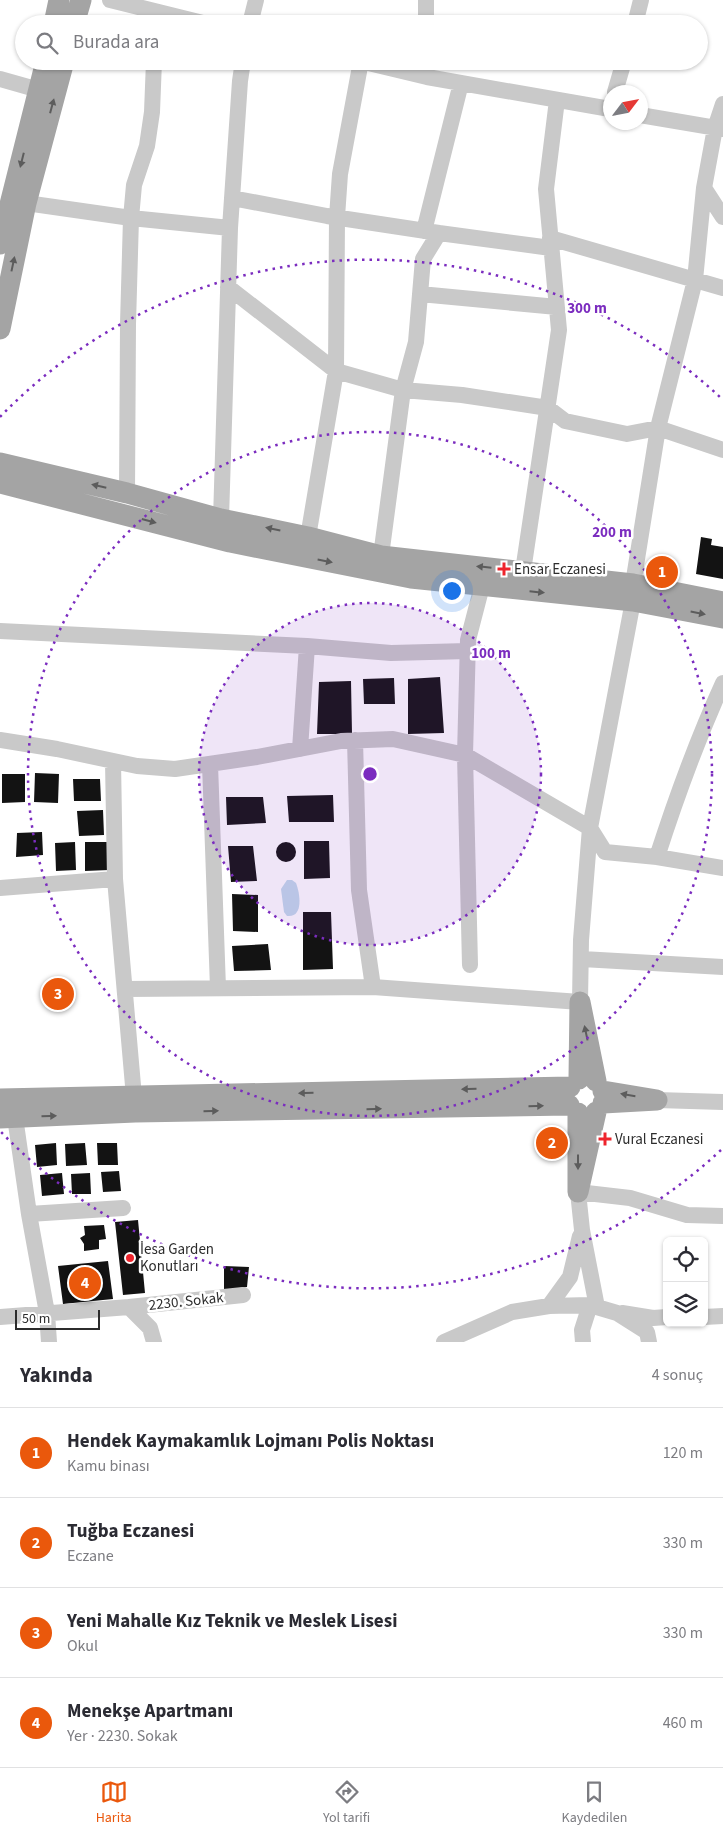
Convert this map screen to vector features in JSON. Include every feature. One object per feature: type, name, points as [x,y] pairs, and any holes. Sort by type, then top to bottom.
[{"type":"main road","points":[[56,15],[59,0]]},
{"type":"main road","points":[[76,15],[80,0]]},
{"type":"main road","points":[[0,244],[44,70]]},
{"type":"main road","points":[[0,329],[26,203],[62,70]]},
{"type":"main road","points":[[0,463],[127,493],[221,519],[308,536],[381,556],[523,571],[633,593],[723,618]]},
{"type":"main road","points":[[0,484],[230,542],[411,578],[482,586],[633,593],[723,602]]},
{"type":"main road","points":[[578,1192],[587,1096],[580,1002]]},
{"type":"main road","points":[[8,1118],[587,1096]]},
{"type":"main road","points":[[0,1099],[587,1096],[657,1100]]},
{"type":"street","points":[[110,0],[148,15]]},
{"type":"street","points":[[252,15],[256,0]]},
{"type":"street","points":[[426,0],[426,15]]},
{"type":"street","points":[[638,15],[642,0]]},
{"type":"street","points":[[127,493],[131,218],[134,185],[147,146],[152,112],[154,70]]},
{"type":"street","points":[[221,519],[230,228],[242,70]]},
{"type":"street","points":[[308,536],[336,371],[337,217],[340,174],[359,70]]},
{"type":"street","points":[[429,70],[460,83],[603,108]]},
{"type":"street","points":[[617,85],[621,70]]},
{"type":"street","points":[[0,79],[39,90]]},
{"type":"street","points":[[381,556],[403,390],[416,342],[423,259],[432,232],[460,83]]},
{"type":"street","points":[[523,571],[560,330],[546,189],[557,100]]},
{"type":"street","points":[[125,989],[373,987],[580,1002],[581,940],[590,828],[633,593],[658,428],[695,280],[704,188],[723,104]]},
{"type":"street","points":[[648,116],[719,128]]},
{"type":"street","points":[[704,188],[723,218]]},
{"type":"street","points":[[232,198],[432,232],[551,243],[723,288]]},
{"type":"street","points":[[26,203],[131,218],[230,228]]},
{"type":"street","points":[[228,287],[336,371],[403,390],[548,408],[565,421],[627,434],[658,428],[723,450]]},
{"type":"street","points":[[420,294],[557,307]]},
{"type":"street","points":[[470,965],[465,755],[468,640],[482,586]]},
{"type":"street","points":[[0,631],[307,646],[391,653],[468,651]]},
{"type":"street","points":[[300,749],[307,646]]},
{"type":"street","points":[[657,857],[702,728],[723,683]]},
{"type":"street","points":[[0,740],[57,749],[137,766],[175,769],[342,741],[393,739],[465,755],[590,828],[605,852],[657,857],[723,868]]},
{"type":"street","points":[[355,740],[359,890],[373,987]]},
{"type":"street","points":[[113,761],[115,879],[134,1097]]},
{"type":"street","points":[[210,764],[218,988]]},
{"type":"street","points":[[0,888],[115,879]]},
{"type":"street","points":[[582,959],[723,967]]},
{"type":"street","points":[[657,1100],[723,1102]]},
{"type":"street","points":[[8,1118],[47,1313],[49,1342]]},
{"type":"street","points":[[583,1342],[582,1330],[593,1306],[578,1192],[630,1198],[687,1216],[723,1216]]},
{"type":"street","points":[[28,1214],[123,1208]]},
{"type":"street","points":[[549,1306],[570,1277],[582,1230]]},
{"type":"street","name":"2230. Sokak","points":[[0,1317],[129,1307],[243,1295]]},
{"type":"street","points":[[444,1342],[479,1334],[512,1312],[549,1306],[593,1306],[617,1313],[654,1318],[663,1317]]},
{"type":"street","points":[[129,1307],[150,1328],[154,1342]]},
{"type":"street","points":[[617,1313],[647,1332],[649,1342]]},
{"type":"street","points":[[708,1317],[723,1316]]},
{"type":"water","points":[[287,880],[292,880],[296,883],[299,893],[298,909],[292,916],[287,916],[284,912],[281,889]]},
{"type":"building","points":[[701,537],[712,539],[711,545],[723,547],[723,579],[696,574]]},
{"type":"building","points":[[655,563],[673,567],[669,581],[652,577]]},
{"type":"building","points":[[440,677],[444,733],[408,734],[408,679]]},
{"type":"building","points":[[394,678],[395,704],[364,704],[363,679]]},
{"type":"building","points":[[351,681],[352,734],[317,734],[319,682]]},
{"type":"building","points":[[35,773],[59,774],[58,803],[34,802]]},
{"type":"building","points":[[2,774],[25,774],[25,802],[2,803]]},
{"type":"building","points":[[73,779],[100,779],[101,801],[74,801]]},
{"type":"building","points":[[333,795],[334,822],[289,822],[287,796]]},
{"type":"building","points":[[226,797],[263,797],[266,823],[227,825]]},
{"type":"building","points":[[103,810],[104,835],[79,836],[77,811]]},
{"type":"building","points":[[42,832],[43,855],[16,857],[17,833]]},
{"type":"building","points":[[304,841],[329,841],[330,878],[304,879]]},
{"type":"building","points":[[75,842],[76,870],[56,871],[55,843]]},
{"type":"building","points":[[85,842],[107,842],[109,870],[85,871]]},
{"type":"building","points":[[286,842],[293,845],[296,852],[293,859],[286,862],[279,859],[276,852],[279,845]]},
{"type":"building","points":[[228,846],[253,846],[257,881],[231,882]]},
{"type":"building","points":[[232,894],[258,895],[258,932],[233,931]]},
{"type":"building","points":[[303,912],[331,912],[333,969],[303,970]]},
{"type":"building","points":[[268,944],[271,970],[234,971],[232,946]]},
{"type":"building","points":[[56,1143],[57,1165],[37,1167],[35,1145]]},
{"type":"building","points":[[85,1143],[87,1165],[66,1166],[65,1144]]},
{"type":"building","points":[[97,1143],[117,1143],[118,1165],[98,1165]]},
{"type":"building","points":[[119,1171],[121,1191],[103,1192],[101,1172]]},
{"type":"building","points":[[62,1173],[64,1194],[42,1196],[40,1175]]},
{"type":"building","points":[[90,1173],[91,1194],[72,1194],[71,1174]]},
{"type":"building","name":"İesa Garden Konutları","points":[[138,1220],[145,1293],[123,1295],[115,1222]]},
{"type":"building","points":[[104,1225],[106,1239],[99,1240],[99,1249],[84,1251],[84,1244],[80,1238],[85,1235],[84,1226]]},
{"type":"building","points":[[108,1261],[113,1299],[63,1304],[58,1266]]},
{"type":"building","points":[[224,1266],[249,1267],[247,1287],[224,1290]]},
{"type":"place","name":"Ensar Eczanesi","points":[[504,569]]},
{"type":"place","name":"Hendek Kaymakamlık Lojmanı Polis Noktası","points":[[662,572]]},
{"type":"place","name":"Yeni Mahalle Kız Teknik ve Meslek Lisesi","points":[[58,994]]},
{"type":"place","name":"Vural Eczanesi","points":[[605,1139]]},
{"type":"place","name":"Tuğba Eczanesi","points":[[552,1143]]},
{"type":"place","name":"İesa Garden Konutları","points":[[130,1258]]},
{"type":"place","name":"Menekşe Apartmanı","points":[[85,1283]]}]
